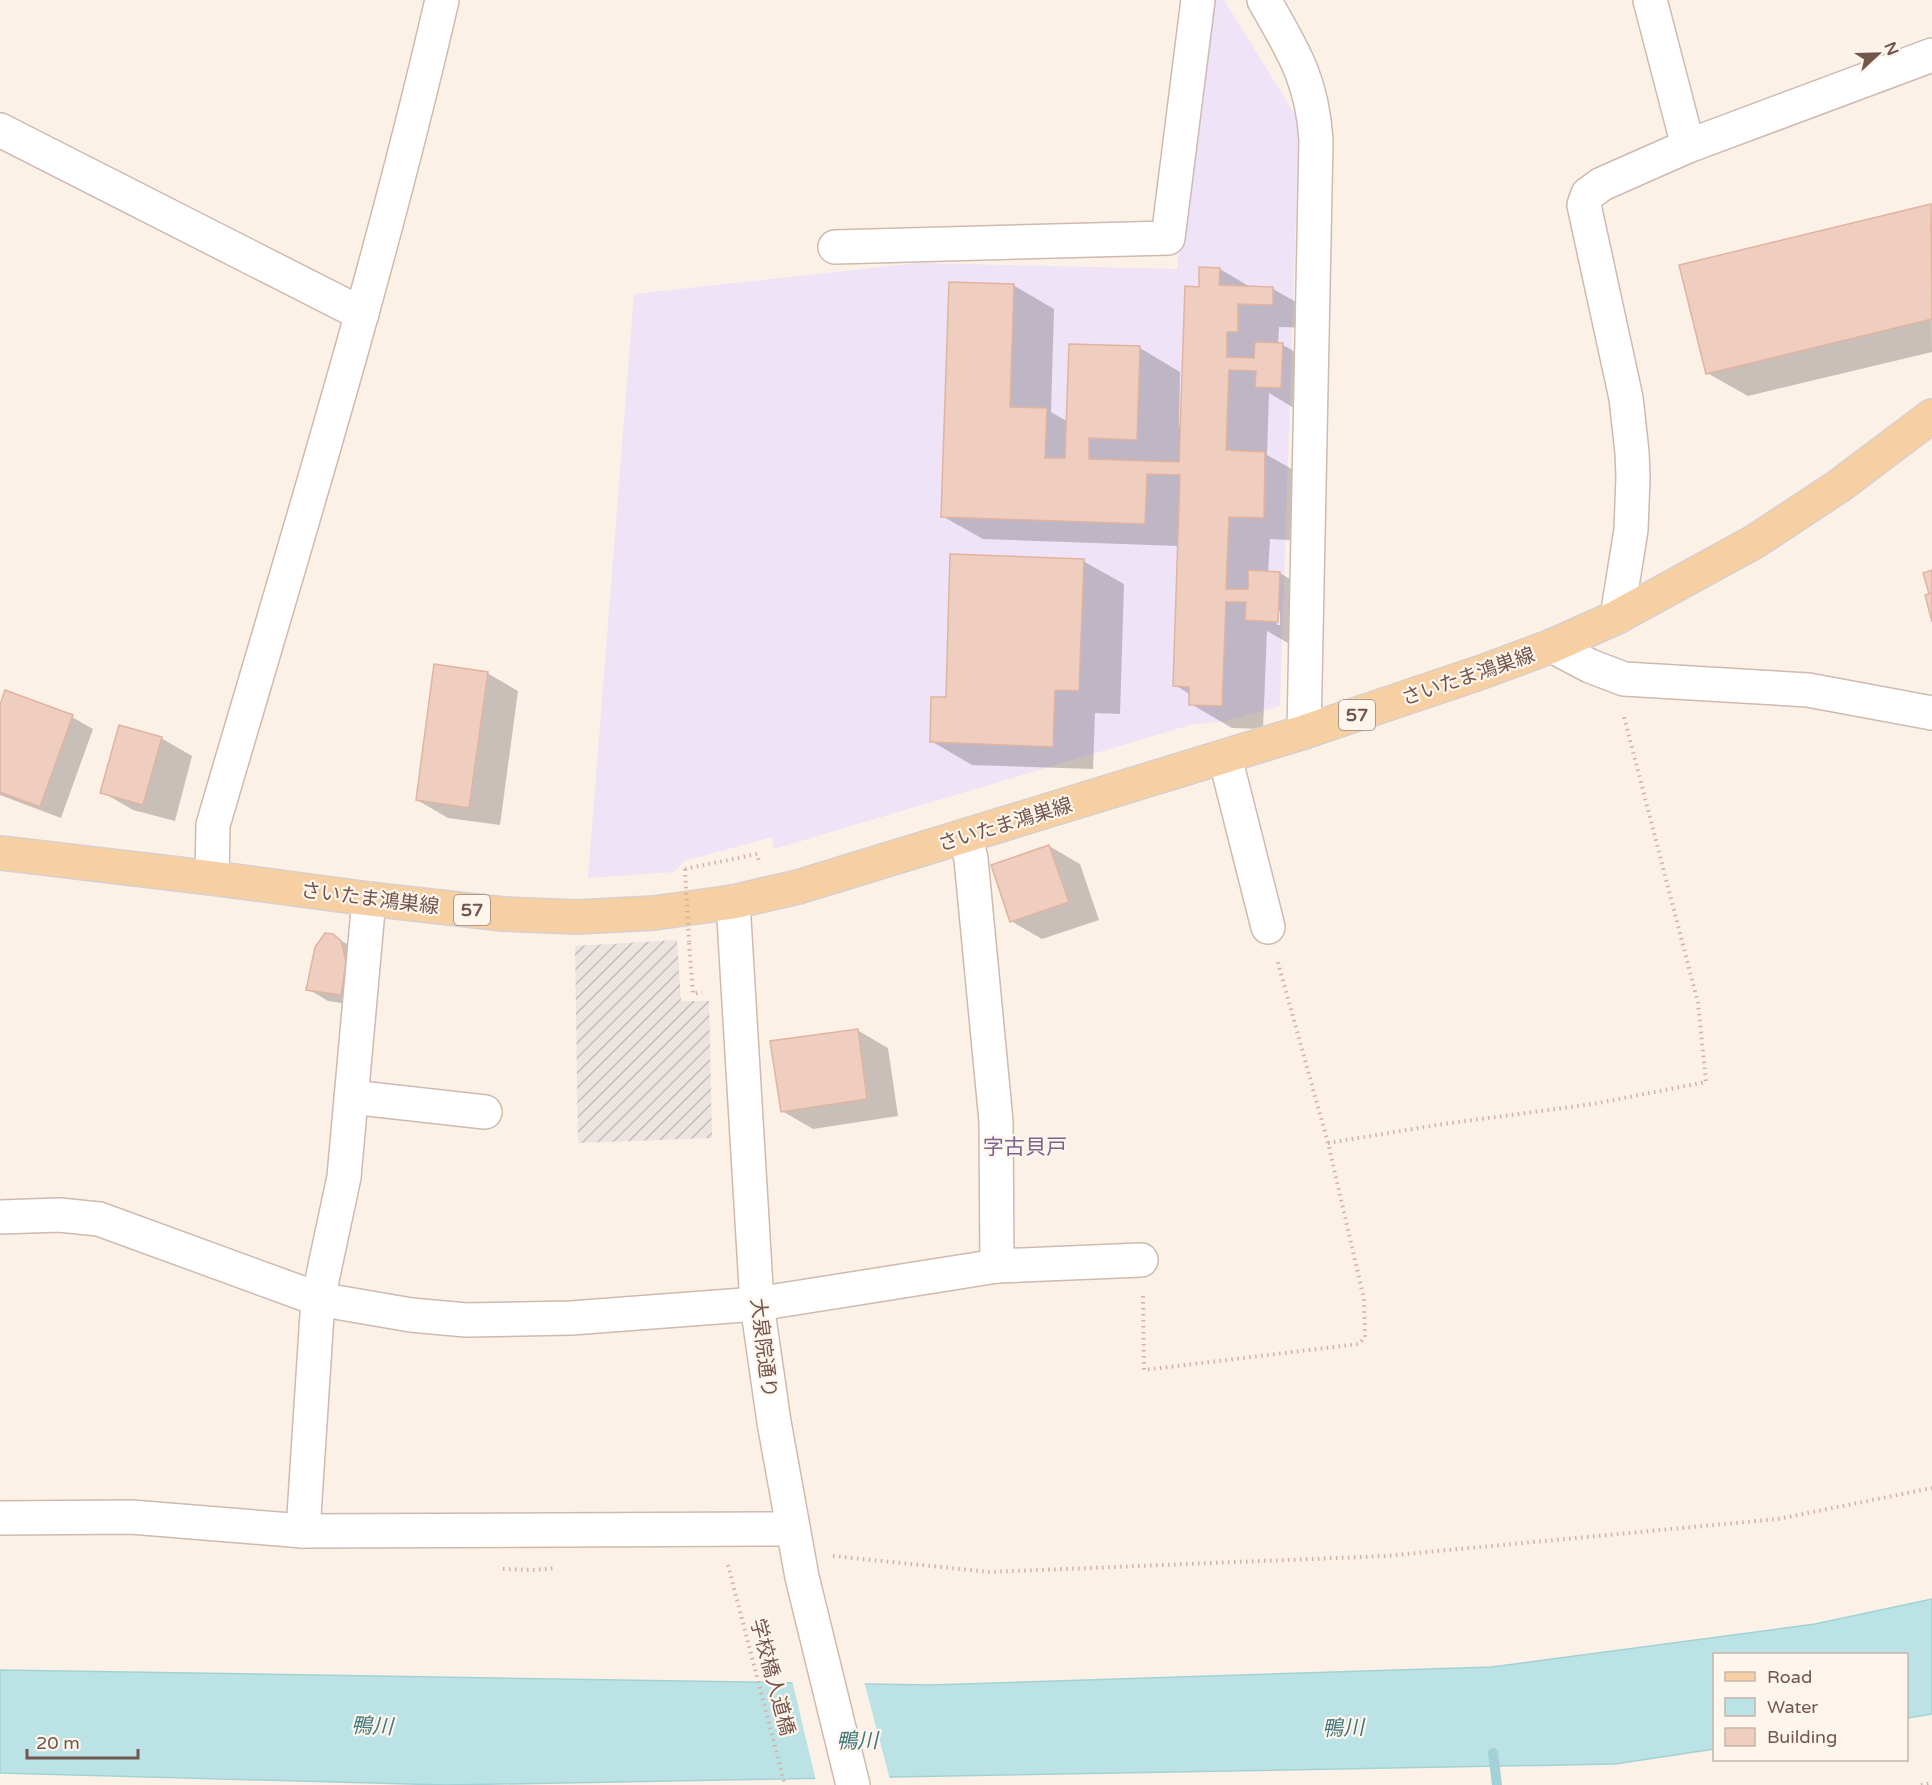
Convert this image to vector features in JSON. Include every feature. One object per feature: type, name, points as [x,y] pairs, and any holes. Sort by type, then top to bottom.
[{"type":"main road","name":"さいたま鴻巣線","points":[[0,853],[503,914],[577,917],[654,913],[733,902],[798,887],[1226,757],[1482,672],[1552,646],[1617,617],[1720,562],[1839,486],[1932,416]]},
{"type":"street","points":[[212,878],[213,825],[362,314],[417,110],[442,0]]},
{"type":"street","points":[[835,247],[1168,238],[1198,0]]},
{"type":"street","points":[[1264,0],[1304,74],[1313,106],[1316,140],[1305,732]]},
{"type":"street","points":[[1650,0],[1688,146]]},
{"type":"street","points":[[1617,617],[1631,530],[1632,452],[1626,398],[1585,212],[1585,199],[1592,190],[1602,184],[1688,146],[1932,55]]},
{"type":"street","points":[[0,130],[362,314]]},
{"type":"street","points":[[1552,646],[1590,666],[1624,680],[1808,690],[1932,713]]},
{"type":"street","points":[[1226,757],[1268,927]]},
{"type":"street","points":[[966,837],[971,859],[996,1121],[998,1266]]},
{"type":"street","points":[[303,1531],[318,1299],[344,1177],[369,899]]},
{"type":"street","name":"大泉院通り","points":[[733,902],[757,1305],[792,1528],[853,1785]]},
{"type":"street","points":[[351,1097],[484,1112]]},
{"type":"street","points":[[0,1217],[59,1215],[99,1219],[318,1299],[411,1316],[466,1320],[571,1318],[757,1305],[998,1266],[1141,1260]]},
{"type":"street","points":[[0,1518],[131,1517],[303,1531],[792,1528]]},
{"type":"path","points":[[1328,1143],[1443,1124],[1593,1104],[1706,1082],[1698,1003],[1621,705],[1624,680]]},
{"type":"path","points":[[702,984],[703,993],[693,994],[686,869],[747,856]]},
{"type":"path","points":[[1141,1260],[1144,1370],[1359,1344],[1365,1337],[1364,1299],[1328,1143],[1268,927]]},
{"type":"path","points":[[826,1555],[990,1572],[1385,1557],[1778,1519],[1932,1488]]},
{"type":"path","name":"学校橋人道橋","points":[[731,1576],[785,1785]]},
{"type":"path","points":[[1921,1785],[1932,1783]]},
{"type":"shaded area","points":[[1205,0],[1224,0],[1299,121],[1280,706],[1225,721],[1190,725],[774,849],[772,837],[684,861],[674,872],[588,878],[634,294],[918,263],[1177,269]]},
{"type":"shaded area","points":[[677,940],[681,1001],[709,1001],[712,1138],[578,1143],[575,946]]},
{"type":"water","name":"鴨川","points":[[1932,1599],[1932,1714],[1908,1718],[1908,1653],[1713,1653],[1713,1749],[1615,1764],[446,1785],[0,1773],[0,1670],[931,1685],[1492,1667],[1815,1624]]},
{"type":"pier","points":[[792,1680],[864,1681],[890,1780],[816,1781]]},
{"type":"building","points":[[1931,204],[1932,319],[1706,374],[1679,265]]},
{"type":"building","points":[[1199,267],[1220,268],[1219,285],[1273,287],[1273,305],[1238,304],[1238,332],[1227,332],[1227,357],[1254,358],[1255,342],[1283,343],[1281,388],[1255,387],[1256,371],[1229,370],[1226,450],[1265,452],[1264,518],[1229,517],[1226,589],[1248,589],[1248,570],[1280,572],[1278,622],[1245,620],[1246,602],[1226,602],[1222,706],[1189,705],[1189,687],[1173,686],[1180,475],[1147,474],[1145,524],[941,517],[949,282],[1014,284],[1010,407],[1047,408],[1045,458],[1065,458],[1069,344],[1140,346],[1137,440],[1089,438],[1089,459],[1179,462],[1185,286],[1199,287]]},
{"type":"building","points":[[950,554],[1084,559],[1079,691],[1055,690],[1053,747],[930,742],[931,697],[946,697]]},
{"type":"building","points":[[1932,570],[1932,593],[1929,594],[1923,573]]},
{"type":"building","points":[[1932,593],[1932,622],[1925,595]]},
{"type":"building","points":[[434,664],[488,672],[469,808],[416,800]]},
{"type":"building","points":[[5,690],[73,715],[40,807],[0,792],[0,705]]},
{"type":"building","points":[[119,725],[162,737],[143,805],[100,793]]},
{"type":"building","points":[[1049,845],[1069,902],[1010,922],[991,865]]},
{"type":"building","points":[[325,933],[333,934],[341,941],[346,961],[341,995],[306,990],[315,947]]},
{"type":"building","points":[[858,1029],[867,1099],[781,1112],[770,1041]]},
{"type":"waterway","points":[[1493,1753],[1497,1785]]},
{"type":"district","name":"字古貝戸","points":[[1025,1147]]}]
